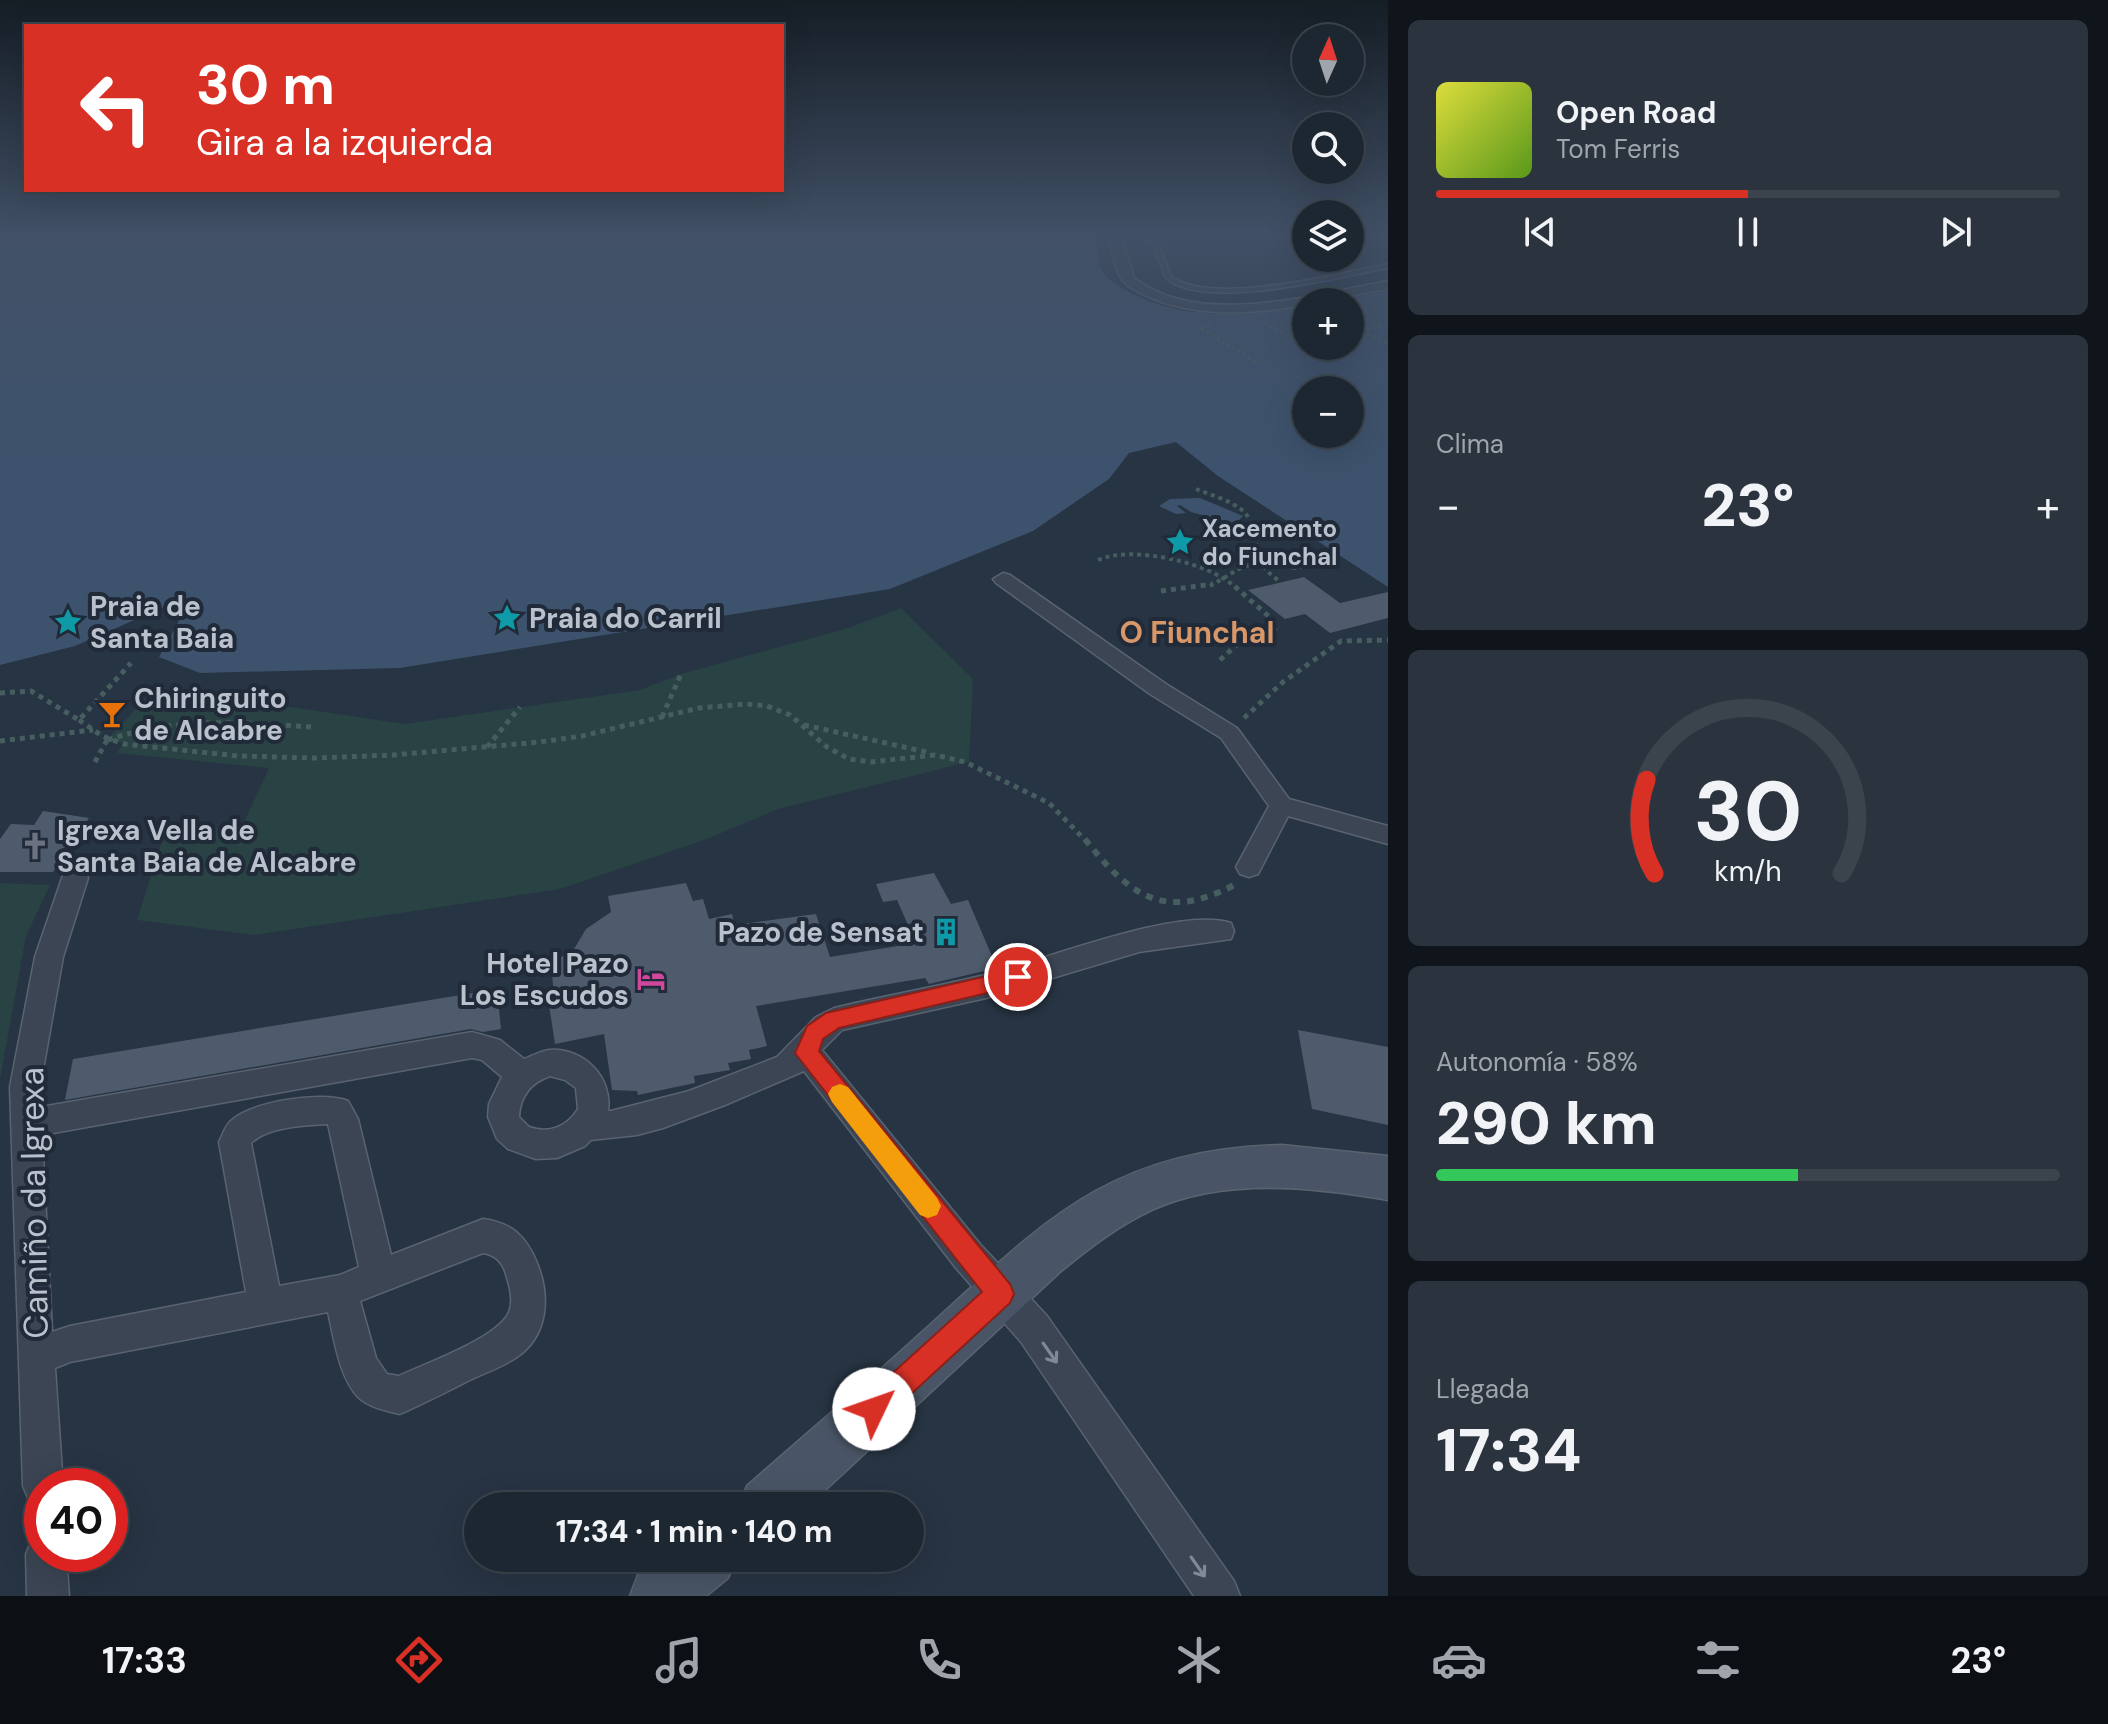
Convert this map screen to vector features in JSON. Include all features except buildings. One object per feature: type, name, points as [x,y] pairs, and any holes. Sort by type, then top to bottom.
[{"type":"street","points":[[1003,579],[1158,689],[1229,733],[1281,805],[1388,835]]},
{"type":"street","points":[[1249,867],[1281,805]]},
{"type":"street","name":"Camiño da Igrexa","points":[[42,1468],[25,1087],[46,971],[75,878]]},
{"type":"street","points":[[586,1126],[607,1127],[638,1121],[788,1066],[807,1053],[815,1032],[834,1020],[975,990],[1153,937],[1192,931],[1221,931]]},
{"type":"street","points":[[25,1126],[56,1117],[472,1045],[490,1049],[521,1074]]},
{"type":"street","points":[[807,1053],[1000,1294],[1034,1329],[1219,1596]]},
{"type":"street","points":[[550,1063],[579,1070],[590,1082],[594,1093],[595,1104],[586,1126],[570,1139],[551,1145],[533,1144],[518,1137],[509,1127],[504,1104],[507,1092],[521,1074],[550,1063]]},
{"type":"street","points":[[266,1307],[235,1142],[239,1133],[254,1124],[323,1109],[337,1111],[342,1119],[379,1278]]},
{"type":"street","points":[[782,1492],[1060,1241],[1111,1206],[1161,1184],[1217,1171],[1275,1165],[1388,1178]]},
{"type":"street","points":[[37,1356],[70,1344],[340,1292],[468,1239],[483,1236],[498,1238],[509,1245],[516,1256],[529,1300],[519,1331],[505,1344],[418,1389],[400,1395],[383,1392],[370,1384],[340,1292]]},
{"type":"street","points":[[47,1572],[48,1596]]},
{"type":"street","points":[[659,1596],[690,1572]]},
{"type":"path","points":[[1270,317],[1259,319],[1292,338]]},
{"type":"path","points":[[1364,318],[1382,327],[1364,330]]},
{"type":"path","points":[[1215,325],[1200,328],[1259,364]]},
{"type":"path","points":[[1364,332],[1388,344]]},
{"type":"path","points":[[1196,489],[1239,507],[1252,520],[1257,533],[1255,554],[1260,564],[1278,580]]},
{"type":"path","points":[[1098,560],[1113,553],[1136,553],[1224,577],[1274,621],[1275,629],[1242,640],[1220,660]]},
{"type":"path","points":[[1161,591],[1198,589],[1244,566],[1260,564],[1297,568],[1316,564]]},
{"type":"path","points":[[1229,733],[1283,682],[1341,641],[1388,640]]},
{"type":"path","points":[[79,720],[131,663]]},
{"type":"path","points":[[662,718],[681,674]]},
{"type":"path","points":[[0,693],[31,691],[107,740],[256,759],[357,758],[550,742],[695,711],[753,705],[782,711],[832,751],[872,765],[935,755]]},
{"type":"path","points":[[486,747],[520,707]]},
{"type":"path","points":[[95,762],[107,740],[135,728],[198,721],[311,727]]},
{"type":"path","points":[[802,725],[954,758],[988,772],[1008,786],[1053,805],[1102,864],[1130,887],[1157,901],[1187,904],[1216,895],[1236,884],[1249,867]]},
{"type":"path","points":[[0,741],[93,730]]},
{"type":"green space","points":[[901,608],[973,679],[969,762],[778,809],[707,839],[560,889],[254,935],[137,920],[167,825],[241,829],[269,768],[117,753],[124,743],[107,740],[156,687],[405,724],[640,690],[681,674],[848,628]]},
{"type":"green space","points":[[0,883],[50,885],[26,936],[0,1079]]},
{"type":"water","points":[[0,309],[1177,309],[1217,314],[1292,309],[1292,360],[1364,360],[1364,309],[1388,309],[1388,587],[1218,476],[1176,442],[1129,453],[1109,479],[1033,531],[890,589],[400,668],[200,673],[159,657],[181,617],[178,601],[75,646],[0,665]]},
{"type":"water","points":[[1199,498],[1243,516],[1235,524],[1191,512],[1180,505],[1177,506],[1186,513],[1176,514],[1159,506],[1170,499]]},
{"type":"slow traffic","points":[[840,1094],[928,1206]]},
{"type":"place","name":"Xacemento do Fiunchal","points":[[1180,542]]},
{"type":"place","name":"Praia do Carril","points":[[507,618]]},
{"type":"place","name":"Praia de Santa Baia","points":[[68,622]]},
{"type":"place","name":"Chiringuito de Alcabre","points":[[112,714]]},
{"type":"place","name":"Igrexa Vella de Santa Baia de Alcabre","points":[[35,846]]},
{"type":"place","name":"Pazo de Sensat","points":[[946,932]]},
{"type":"place","name":"Hotel Pazo Los Escudos","points":[[651,979]]},
{"type":"district","name":"O Fiunchal","points":[[1197,632]]},
{"type":"route","points":[[874,1409],[1000,1294],[807,1053],[815,1032],[834,1020],[930,997],[975,990],[1018,977]]}]
